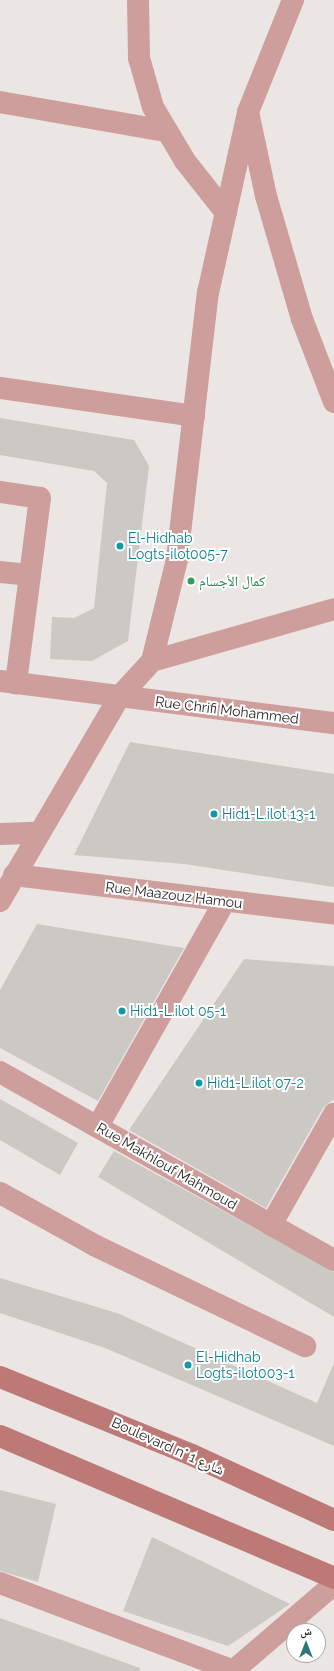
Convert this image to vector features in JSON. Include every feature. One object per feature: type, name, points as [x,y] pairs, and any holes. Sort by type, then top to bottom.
[{"type":"main road","name":"Boulevard n° شارع 1","points":[[0,1378],[192,1455],[334,1520]]},
{"type":"main road","points":[[0,1436],[334,1578]]},
{"type":"street","points":[[138,0],[139,58],[144,84],[167,131],[185,161],[226,213]]},
{"type":"street","points":[[0,901],[37,833],[120,696],[152,661],[177,558],[208,293],[248,112],[293,0]]},
{"type":"street","points":[[0,102],[167,131]]},
{"type":"street","points":[[248,112],[266,196],[302,318],[334,402]]},
{"type":"street","points":[[0,388],[194,416]]},
{"type":"street","points":[[0,492],[40,498],[30,575],[8,682]]},
{"type":"street","points":[[0,572],[30,575]]},
{"type":"street","points":[[152,661],[334,609]]},
{"type":"street","name":"Rue Chrifi Mohammed","points":[[8,682],[334,723]]},
{"type":"street","points":[[0,834],[37,833]]},
{"type":"street","name":"Rue Maazouz Hamou","points":[[14,876],[334,914]]},
{"type":"street","points":[[98,1126],[224,902]]},
{"type":"street","name":"Rue Makhlouf Mahmoud","points":[[0,1072],[334,1260]]},
{"type":"street","points":[[271,1225],[334,1114]]},
{"type":"street","points":[[0,1193],[96,1246],[305,1346]]},
{"type":"street","points":[[0,1583],[233,1671],[334,1584]]},
{"type":"building","name":"El-Hidhab Logts-ilot005-7","points":[[0,418],[134,440],[149,466],[128,641],[92,661],[50,659],[52,617],[74,618],[94,608],[107,483],[94,471],[0,455]]},
{"type":"building","name":"Hid1-L.ilot 13-1","points":[[130,742],[334,774],[334,887],[184,864],[74,855]]},
{"type":"building","name":"Hid1-L.ilot 05-1","points":[[37,924],[184,948],[98,1101],[0,1048],[0,990]]},
{"type":"building","name":"Hid1-L.ilot 07-2","points":[[244,959],[334,966],[334,1099],[323,1108],[266,1208],[129,1130]]},
{"type":"building","points":[[0,1099],[78,1143],[60,1175],[0,1140]]},
{"type":"building","points":[[114,1151],[334,1272],[334,1317],[98,1177]]},
{"type":"building","name":"El-Hidhab Logts-ilot003-1","points":[[0,1278],[117,1313],[317,1403],[334,1363],[334,1446],[105,1348],[0,1313]]},
{"type":"building","points":[[0,1490],[56,1504],[38,1582],[0,1571]]},
{"type":"building","points":[[152,1537],[290,1604],[228,1646],[123,1611]]},
{"type":"building","points":[[0,1618],[140,1668],[140,1671],[0,1671]]},
{"type":"place","name":"El-Hidhab Logts-ilot005-7","points":[[120,546]]},
{"type":"place","name":"كمال الأجسام","points":[[191,581]]},
{"type":"place","name":"Hid1-L.ilot 13-1","points":[[214,814]]},
{"type":"place","name":"Hid1-L.ilot 05-1","points":[[122,1011]]},
{"type":"place","name":"Hid1-L.ilot 07-2","points":[[199,1083]]},
{"type":"place","name":"El-Hidhab Logts-ilot003-1","points":[[188,1365]]}]
